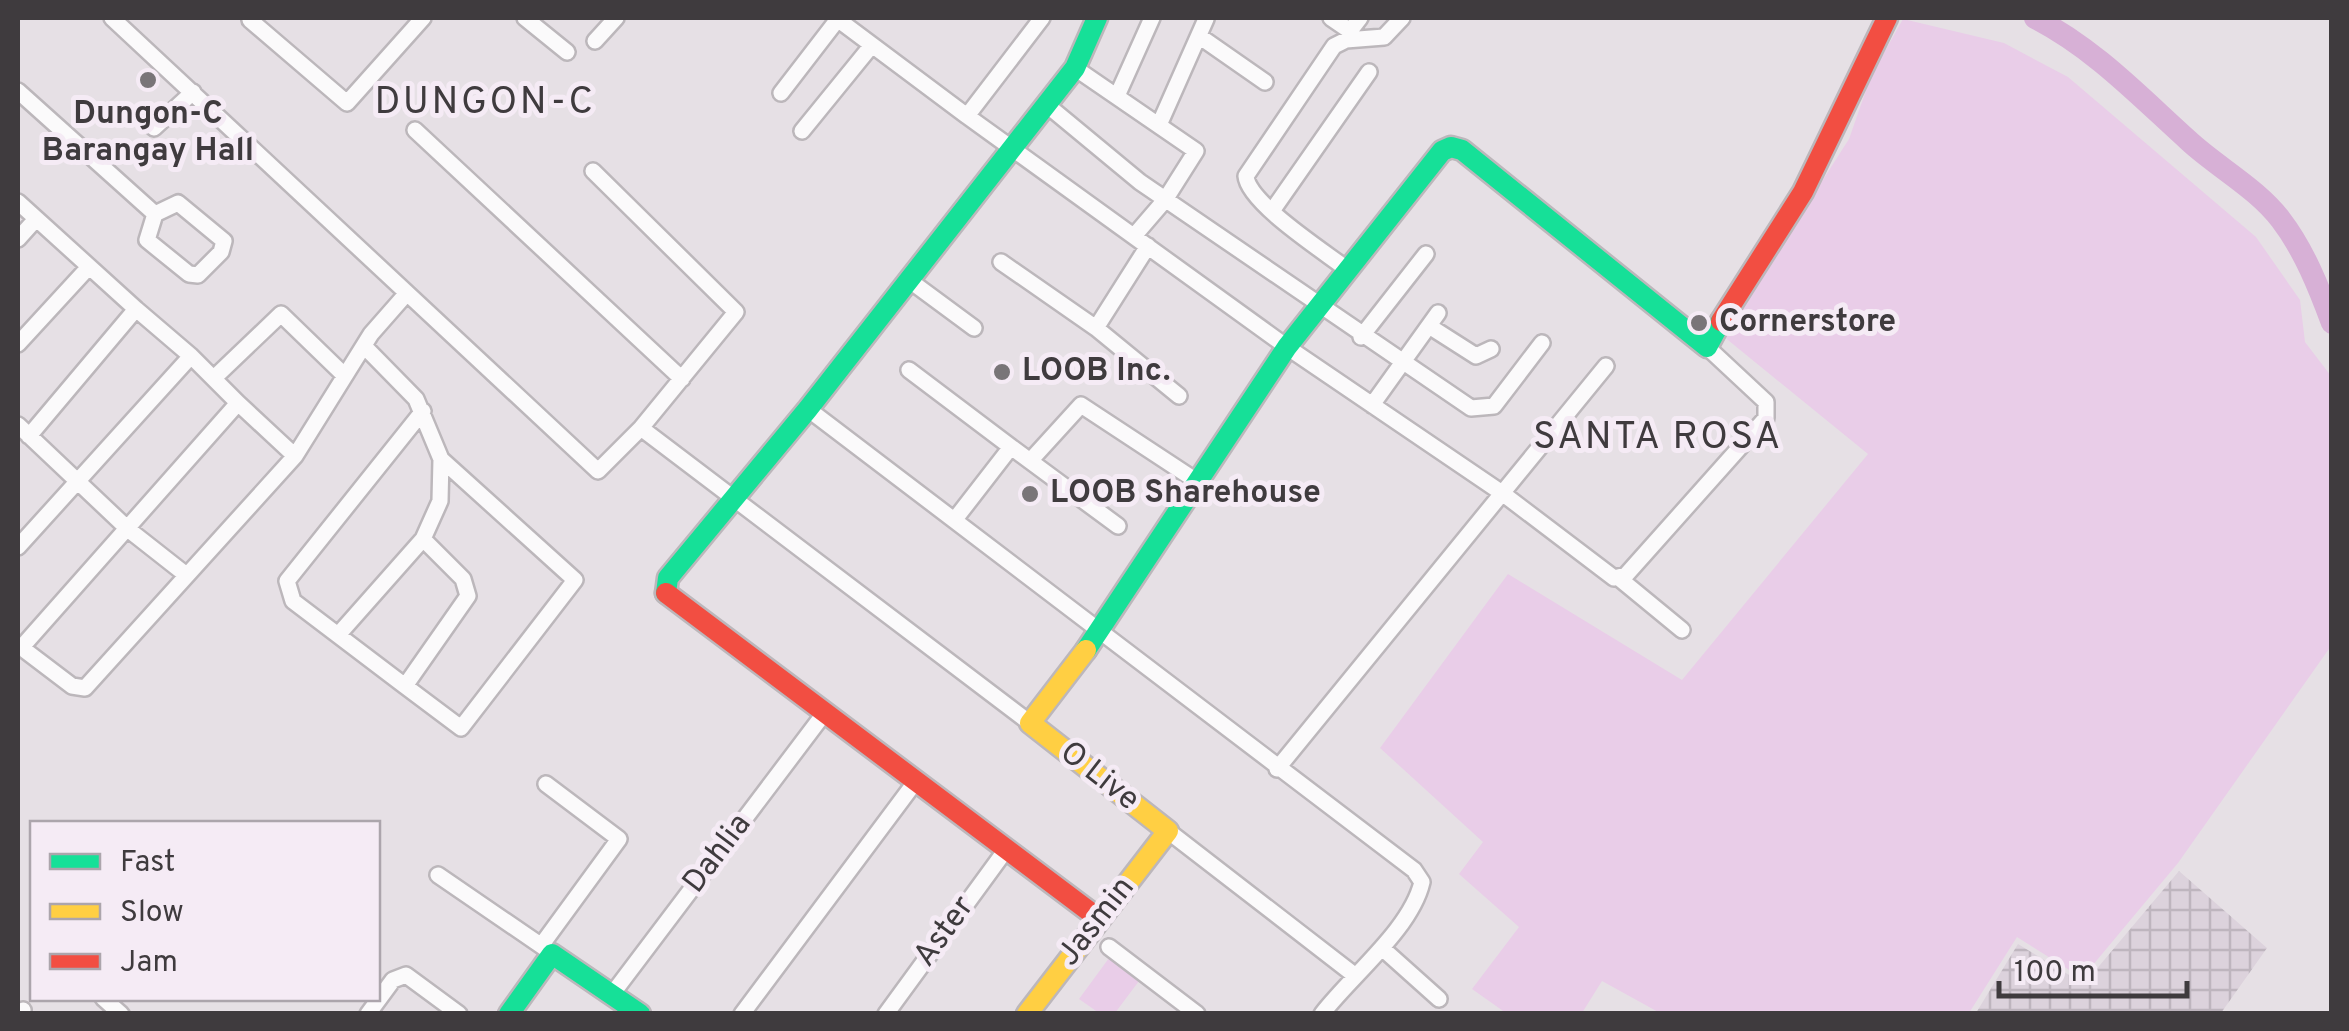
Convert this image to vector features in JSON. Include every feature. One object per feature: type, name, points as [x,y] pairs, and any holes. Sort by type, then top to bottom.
[{"type":"street","points":[[250,18],[347,103],[418,19]]},
{"type":"street","points":[[525,18],[566,52]]},
{"type":"street","points":[[781,93],[837,18],[1287,347],[1502,493],[1620,579],[1682,630]]},
{"type":"street","points":[[967,116],[1042,18]]},
{"type":"street","points":[[1097,18],[1075,68],[808,409],[668,578],[664,590],[1098,918]]},
{"type":"street","points":[[1117,96],[1152,18]]},
{"type":"street","points":[[1330,18],[1350,31],[1360,18]]},
{"type":"street","points":[[1348,270],[1272,211],[1246,182],[1334,46],[1346,40],[1384,37],[1402,18]]},
{"type":"street","points":[[1706,347],[1736,292],[1804,192],[1887,18]]},
{"type":"street","points":[[596,41],[609,20]]},
{"type":"street","points":[[1159,125],[1206,20]]},
{"type":"street","points":[[122,21],[594,469],[602,470],[734,318],[734,306],[593,171]]},
{"type":"street","points":[[1199,36],[1265,82]]},
{"type":"street","points":[[802,131],[872,45]]},
{"type":"street","points":[[1075,68],[1197,156],[1165,200],[1096,328]]},
{"type":"street","points":[[1272,211],[1369,72]]},
{"type":"street","points":[[18,90],[155,214]]},
{"type":"street","points":[[154,128],[193,92]]},
{"type":"street","points":[[1047,104],[1165,200],[1471,408],[1484,410],[1518,380],[1542,342]]},
{"type":"street","points":[[415,130],[682,379]]},
{"type":"street","points":[[641,428],[732,501],[1030,723],[1102,630],[1287,347],[1442,151],[1451,147],[1462,150],[1706,347],[1766,402],[1769,410],[1620,579]]},
{"type":"street","points":[[18,202],[87,269],[214,378],[294,456]]},
{"type":"street","points":[[178,203],[225,246],[198,275],[190,274],[147,240],[155,214],[178,203]]},
{"type":"street","points":[[18,239],[36,219]]},
{"type":"street","points":[[1362,337],[1426,254]]},
{"type":"street","points":[[1001,262],[1096,328],[1179,396]]},
{"type":"street","points":[[18,344],[87,269]]},
{"type":"street","points":[[909,280],[974,328]]},
{"type":"street","points":[[238,404],[129,530],[19,647],[79,690],[85,688],[294,456],[364,346],[407,293]]},
{"type":"street","points":[[136,309],[23,430],[129,530],[184,574]]},
{"type":"street","points":[[214,378],[281,314],[344,375]]},
{"type":"street","points":[[1372,404],[1433,320],[1476,356],[1491,350]]},
{"type":"street","points":[[338,635],[423,539],[440,501],[442,459],[423,411],[413,394],[364,346]]},
{"type":"street","points":[[18,547],[190,356]]},
{"type":"street","points":[[1276,769],[1606,366]]},
{"type":"street","points":[[909,370],[1118,526]]},
{"type":"street","points":[[1030,461],[1080,405],[1198,482]]},
{"type":"street","points":[[808,409],[1102,630],[1276,769],[1414,870],[1422,882],[1419,894],[1382,948],[1353,974],[1322,1014]]},
{"type":"street","points":[[423,411],[287,581],[293,601],[455,727],[465,728],[574,580],[442,459]]},
{"type":"street","points":[[956,518],[1012,447]]},
{"type":"street","points":[[405,686],[468,596],[464,579],[423,539]]},
{"type":"street","name":"Dahlia","points":[[613,992],[824,714]]},
{"type":"street","name":"O Live","points":[[1030,723],[1168,831]]},
{"type":"street","points":[[742,1014],[916,781]]},
{"type":"street","points":[[509,1014],[620,840],[546,784]]},
{"type":"street","points":[[1168,831],[1353,974]]},
{"type":"street","name":"Jasmin","points":[[1027,1014],[1168,831]]},
{"type":"street","name":"Aster","points":[[886,1014],[1005,851]]},
{"type":"street","points":[[438,874],[640,1014]]},
{"type":"street","points":[[1109,948],[1197,1014]]},
{"type":"street","points":[[1382,948],[1439,999]]},
{"type":"street","points":[[380,998],[393,980],[406,975],[459,1014]]},
{"type":"shaded area","points":[[1903,19],[2004,43],[2068,77],[2256,237],[2300,300],[2305,342],[2331,376],[2331,646],[2178,863],[2082,978],[2017,937],[1969,1013],[1660,1013],[1602,981],[1582,1013],[1506,1013],[1472,989],[1519,927],[1459,874],[1483,842],[1380,748],[1508,574],[1682,680],[1868,454],[1723,336],[1849,139],[1871,76]]},
{"type":"shaded area","points":[[2179,871],[2267,948],[2221,1013],[1976,1013],[2018,944],[2084,984]]},
{"type":"shaded area","points":[[1112,954],[1142,977],[1115,1013],[1099,1013],[1079,999]]},
{"type":"waterway","points":[[2035,18],[2097,59],[2272,209],[2304,257],[2332,323]]},
{"type":"traffic: fast","points":[[666,593],[668,578],[808,409],[1075,68],[1097,18]]},
{"type":"traffic: fast","points":[[1086,650],[1287,347],[1442,151],[1451,147],[1462,150],[1707,347],[1721,321]]},
{"type":"traffic: fast","points":[[509,1014],[552,954],[640,1014]]},
{"type":"traffic: slow","points":[[1027,1014],[1168,831],[1030,723],[1086,650]]},
{"type":"traffic: jam","points":[[1721,321],[1803,192],[1887,18]]},
{"type":"traffic: jam","points":[[666,593],[1098,918]]},
{"type":"place","name":"Dungon-C Barangay Hall","points":[[148,80]]},
{"type":"place","name":"Cornerstore","points":[[1699,323]]},
{"type":"place","name":"LOOB Inc.","points":[[1002,372]]},
{"type":"place","name":"LOOB Sharehouse","points":[[1030,494]]},
{"type":"district","name":"DUNGON-C","points":[[485,103]]},
{"type":"district","name":"SANTA ROSA","points":[[1658,438]]}]
